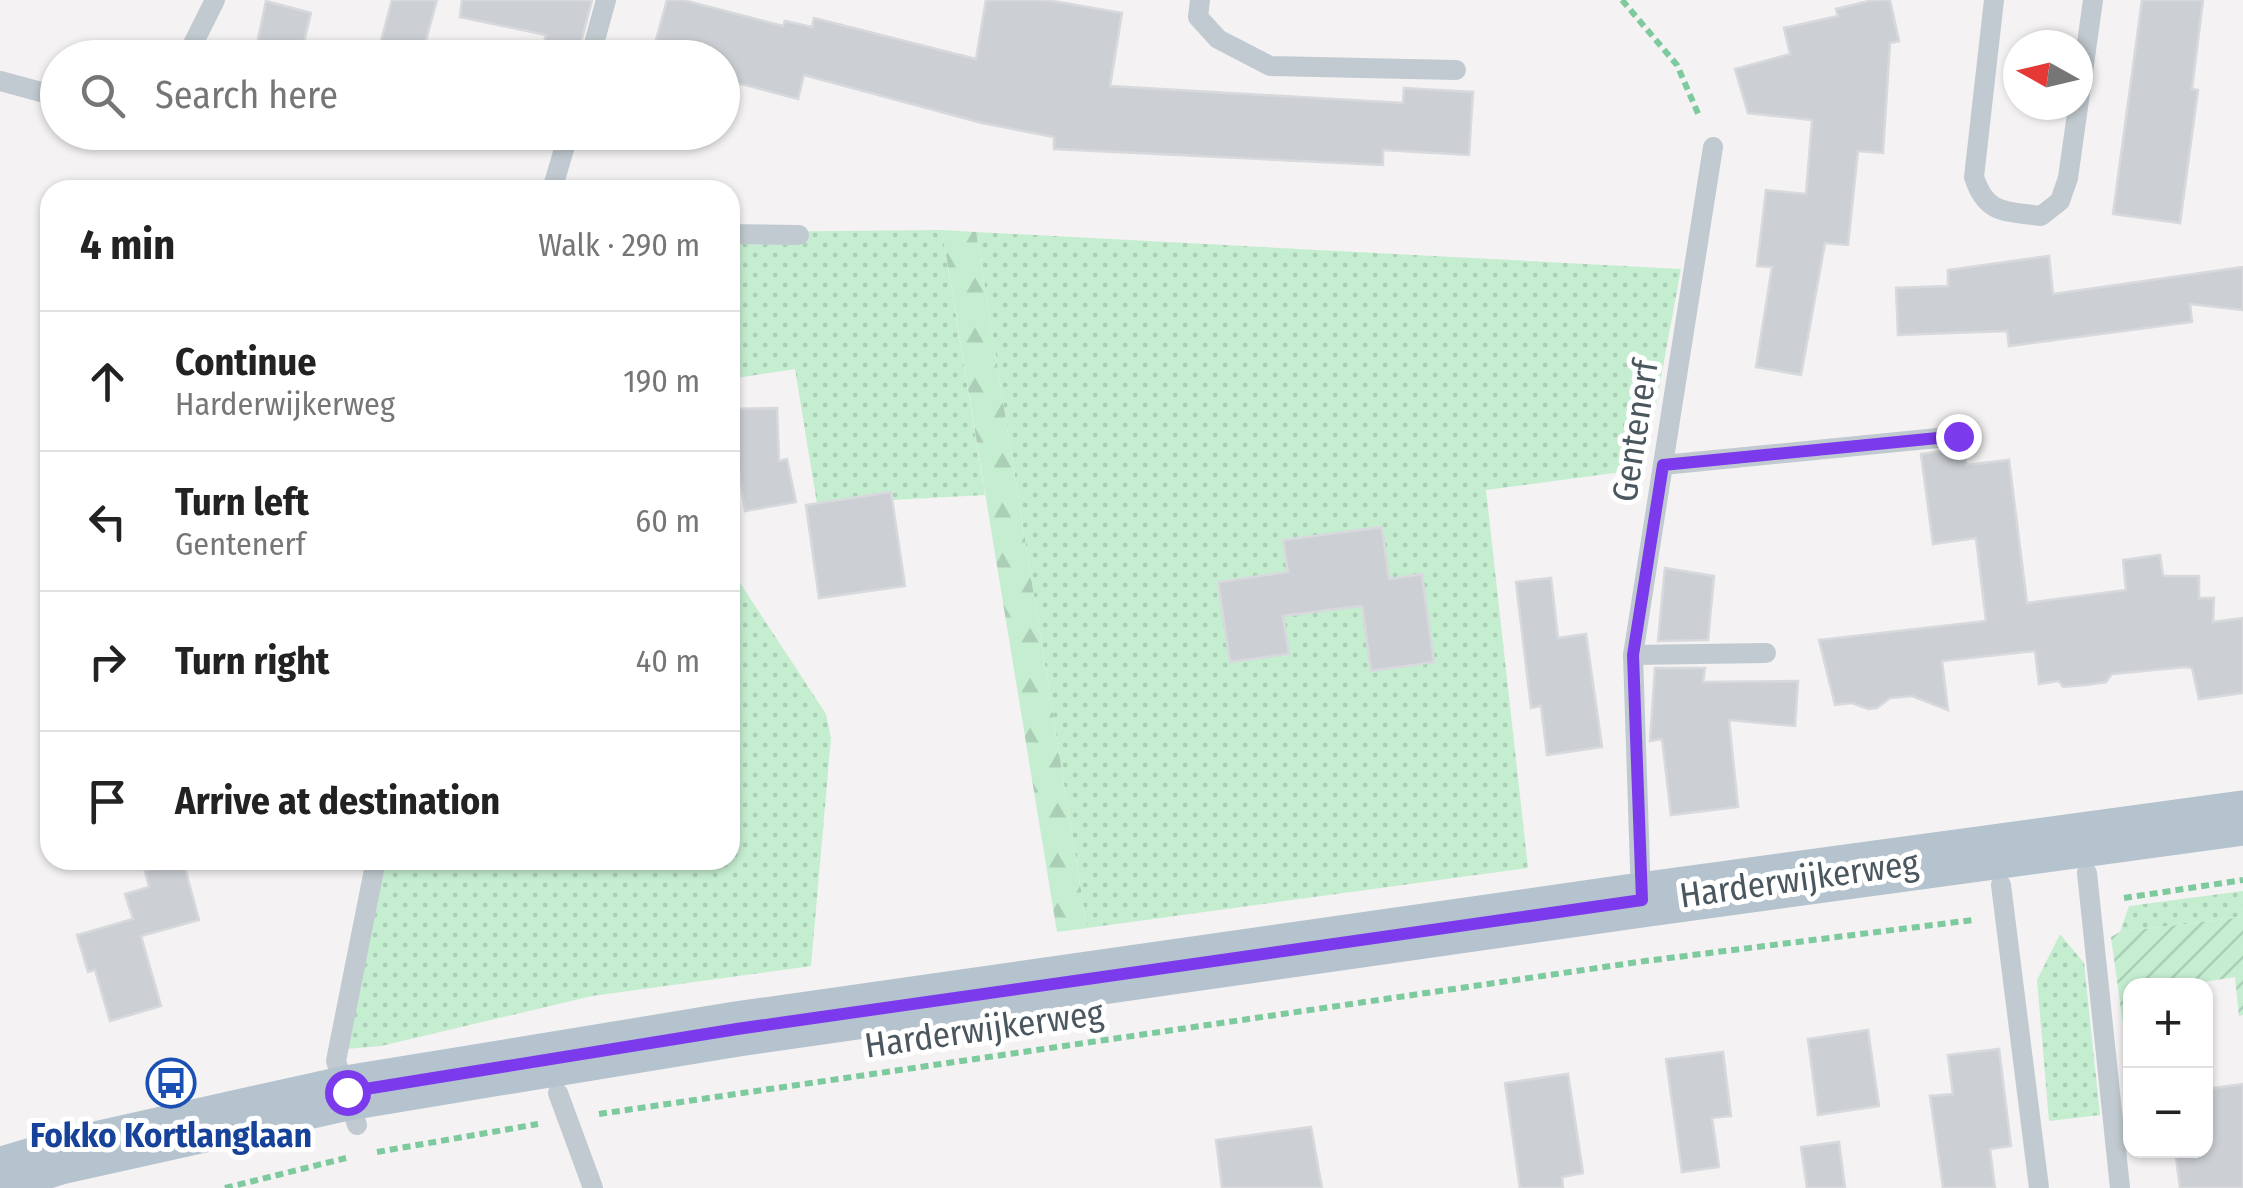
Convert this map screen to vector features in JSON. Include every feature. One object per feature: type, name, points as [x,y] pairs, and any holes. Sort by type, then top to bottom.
[{"type":"main road","name":"Harderwijkerweg","points":[[0,1176],[60,1157],[352,1109],[737,1029],[2243,818]]},
{"type":"main road","name":"Harderwijkerweg","points":[[81,1188],[352,1109],[562,1106],[758,1061],[2088,888],[2243,851]]},
{"type":"lane","points":[[195,40],[215,0]]},
{"type":"lane","points":[[595,40],[606,0]]},
{"type":"lane","points":[[1200,0],[1198,17],[1218,39],[1270,66],[1456,70]]},
{"type":"lane","points":[[1994,0],[1974,178],[1980,197],[1994,209],[2041,216],[2060,201],[2068,178],[2093,0]]},
{"type":"lane","points":[[0,81],[40,92]]},
{"type":"lane","name":"Gentenerf","points":[[1642,900],[1633,655],[1713,147]]},
{"type":"lane","points":[[555,180],[564,150]]},
{"type":"lane","points":[[740,234],[799,235]]},
{"type":"lane","points":[[1663,465],[1958,436]]},
{"type":"lane","points":[[1633,655],[1766,653]]},
{"type":"lane","points":[[352,1109],[336,1061],[374,870]]},
{"type":"lane","points":[[2088,888],[2120,1188]]},
{"type":"lane","points":[[2003,900],[2039,1188]]},
{"type":"lane","points":[[562,1106],[593,1188]]},
{"type":"path","points":[[1622,0],[1677,65],[1713,147]]},
{"type":"path","points":[[2088,888],[2243,880]]},
{"type":"path","name":"Harderwijkerweg","points":[[226,1188],[562,1106],[1645,961],[2003,900]]},
{"type":"green space","points":[[942,230],[985,495],[817,504],[795,369],[740,377],[740,232]]},
{"type":"green space","points":[[942,230],[976,232],[1087,928],[1057,932]]},
{"type":"green space","points":[[976,232],[1681,269],[1644,469],[1486,490],[1528,868],[1087,928]]},
{"type":"green space","points":[[740,583],[826,714],[831,738],[811,966],[592,996],[381,1046],[334,1050],[380,870],[740,870]]},
{"type":"green space","points":[[2243,891],[2243,917],[2120,932],[2129,906]]},
{"type":"green space","points":[[2243,917],[2243,1015],[2239,1016],[2235,977],[2213,980],[2123,978],[2123,1024],[2111,937],[2120,932]]},
{"type":"green space","points":[[2060,934],[2084,963],[2100,1115],[2049,1121],[2037,980]]},
{"type":"building","points":[[392,0],[437,0],[426,40],[381,40]]},
{"type":"building","points":[[462,0],[592,0],[582,40],[545,40],[546,35],[460,17]]},
{"type":"building","points":[[667,0],[683,0],[783,26],[785,21],[812,27],[814,18],[976,59],[986,0],[1047,0],[1122,13],[1110,86],[1403,103],[1404,88],[1473,92],[1469,155],[1383,150],[1383,165],[1054,149],[1054,137],[982,123],[804,75],[798,99],[740,84],[740,40],[656,40]]},
{"type":"building","points":[[1890,0],[1899,41],[1890,43],[1883,153],[1858,151],[1848,245],[1825,243],[1801,375],[1756,367],[1772,267],[1757,266],[1766,190],[1806,194],[1812,120],[1748,113],[1735,69],[1790,54],[1784,28],[1838,16],[1836,9]]},
{"type":"building","points":[[2142,0],[2203,0],[2192,89],[2198,90],[2180,223],[2113,214]]},
{"type":"building","points":[[266,1],[311,13],[304,40],[258,40]]},
{"type":"building","points":[[2049,256],[2053,294],[2243,267],[2243,310],[2190,304],[2192,322],[2009,346],[2007,331],[1898,335],[1896,288],[1948,286],[1948,270]]},
{"type":"building","points":[[777,408],[779,461],[787,459],[796,502],[745,511],[740,477],[740,409]]},
{"type":"building","points":[[1965,448],[1966,465],[2009,460],[2027,603],[2126,590],[2123,560],[2160,555],[2163,576],[2199,576],[2199,598],[2214,598],[2213,622],[2243,618],[2243,693],[2199,699],[2192,668],[2186,667],[2112,674],[2106,682],[2086,685],[2063,687],[2059,681],[2039,684],[2035,651],[1942,661],[1948,710],[1912,696],[1890,698],[1877,708],[1852,703],[1835,705],[1819,640],[1986,621],[1976,538],[1933,544],[1921,454]]},
{"type":"building","points":[[891,492],[905,586],[819,598],[806,505]]},
{"type":"building","points":[[1382,527],[1389,579],[1422,574],[1434,662],[1371,671],[1362,606],[1283,616],[1289,654],[1230,662],[1218,582],[1288,572],[1283,540]]},
{"type":"building","points":[[1665,568],[1714,576],[1708,640],[1658,641]]},
{"type":"building","points":[[1551,578],[1558,638],[1586,634],[1602,747],[1547,755],[1541,706],[1531,708],[1516,582]]},
{"type":"building","points":[[1655,668],[1705,668],[1703,682],[1798,681],[1795,726],[1729,720],[1738,807],[1671,815],[1662,739],[1650,741]]},
{"type":"building","points":[[185,870],[199,920],[141,936],[161,1006],[110,1021],[95,970],[88,972],[77,935],[133,919],[125,894],[149,887],[145,871]]},
{"type":"building","points":[[1868,1030],[1879,1106],[1818,1115],[1808,1039]]},
{"type":"building","points":[[1999,1049],[2011,1146],[1990,1149],[1995,1188],[1943,1188],[1930,1096],[1953,1094],[1948,1055]]},
{"type":"building","points":[[1723,1052],[1731,1116],[1712,1118],[1719,1167],[1682,1172],[1666,1059]]},
{"type":"building","points":[[1568,1074],[1583,1173],[1562,1177],[1563,1188],[1520,1188],[1505,1083]]},
{"type":"building","points":[[2243,1084],[2243,1188],[2180,1188],[2176,1158],[2213,1158],[2213,1088]]},
{"type":"building","points":[[1311,1127],[1322,1188],[1222,1188],[1216,1140]]},
{"type":"building","points":[[1839,1142],[1845,1188],[1807,1188],[1801,1147]]},
{"type":"place","name":"Fokko Kortlanglaan","points":[[171,1083]]},
{"type":"route","points":[[347,1092],[737,1029],[1642,900],[1633,655],[1663,465],[1958,436]]}]
